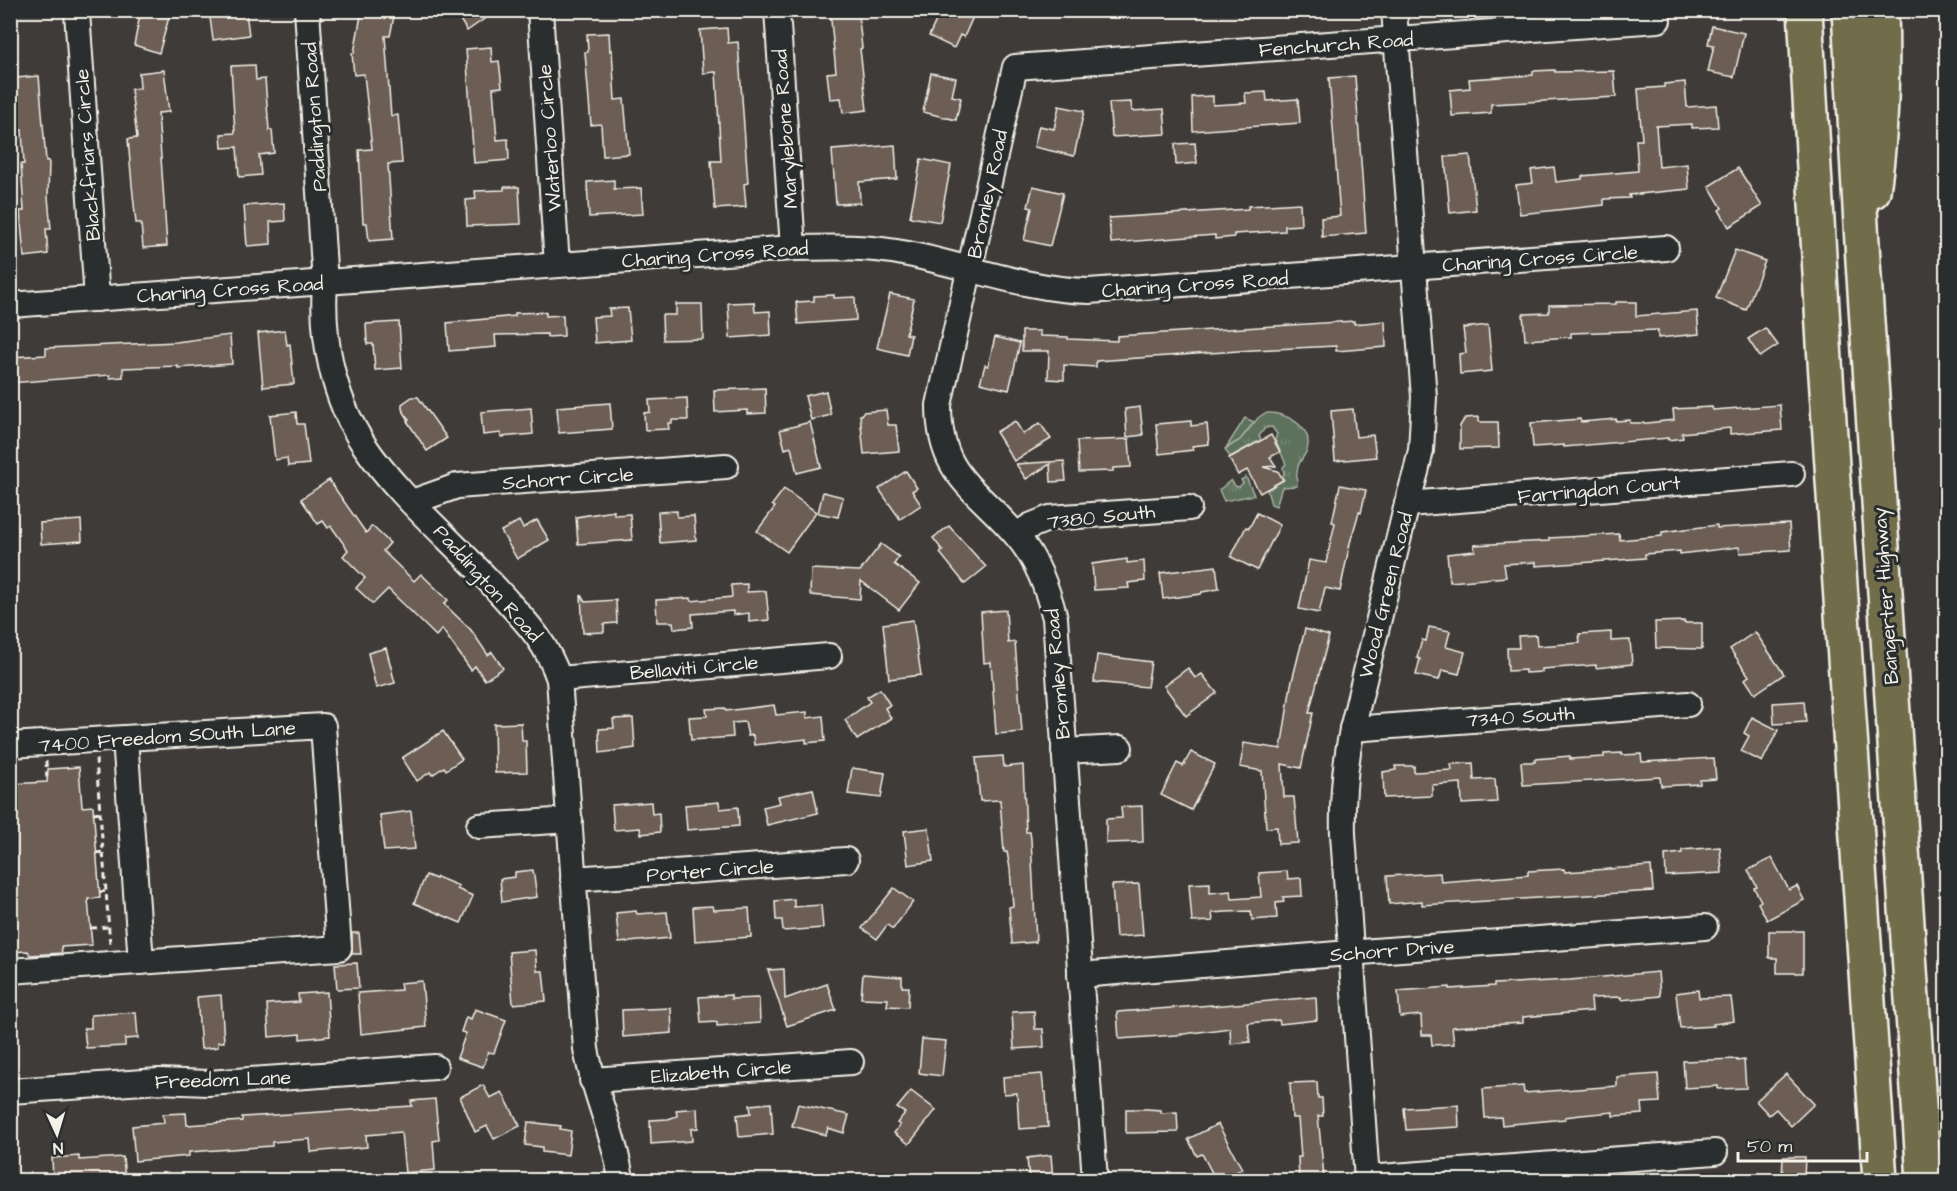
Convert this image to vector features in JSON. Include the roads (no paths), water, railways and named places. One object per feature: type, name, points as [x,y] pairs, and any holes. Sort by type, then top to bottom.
[{"type":"highway","points":[[1805,10],[1825,361],[1880,1180]]},
{"type":"highway","name":"Bangerter Highway","points":[[1849,10],[1863,261],[1924,1180]]},
{"type":"highway","points":[[1863,261],[1880,146],[1883,71],[1881,10]]},
{"type":"highway","points":[[1900,819],[1914,880],[1929,971],[1944,1180]]},
{"type":"street","name":"Paddington Road","points":[[307,10],[326,283],[323,311],[327,347],[346,412],[363,444],[388,475],[488,579],[538,636],[551,656],[559,679],[586,1049],[592,1080],[618,1159],[621,1180]]},
{"type":"street","name":"Waterloo Circle","points":[[540,10],[557,265]]},
{"type":"street","name":"Marylebone Road","points":[[777,10],[793,248]]},
{"type":"street","name":"Wood Green Road","points":[[1367,1179],[1343,817],[1345,764],[1421,450],[1424,397],[1394,10]]},
{"type":"street","name":"Blackfriars Circle","points":[[77,12],[97,299]]},
{"type":"street","name":"Fenchurch Road","points":[[1015,67],[1658,20]]},
{"type":"street","name":"Bromley Road","points":[[1015,67],[939,405],[939,427],[942,445],[968,486],[1017,536],[1036,564],[1047,590],[1054,618],[1095,1180]]},
{"type":"street","name":"Charing Cross Road","points":[[10,305],[793,248],[862,247],[905,253],[1062,291],[1414,268]]},
{"type":"street","name":"Charing Cross Circle","points":[[1414,268],[1666,248]]},
{"type":"street","name":"Schorr Circle","points":[[412,501],[457,486],[726,466]]},
{"type":"street","name":"Farringdon Court","points":[[1407,504],[1792,474]]},
{"type":"street","name":"7380 South","points":[[1017,536],[1030,526],[1050,519],[1189,508]]},
{"type":"street","name":"Bellaviti Circle","points":[[559,679],[829,656]]},
{"type":"street","name":"7340 South","points":[[1352,729],[1688,704]]},
{"type":"street","name":"7400 Freedom SOuth Lane","points":[[10,746],[323,726],[339,948],[141,962]]},
{"type":"street","points":[[10,971],[141,962],[125,738]]},
{"type":"street","points":[[1064,751],[1120,748]]},
{"type":"street","points":[[479,826],[570,820]]},
{"type":"street","name":"Porter Circle","points":[[573,879],[846,860]]},
{"type":"street","name":"Schorr Drive","points":[[1080,975],[1705,927]]},
{"type":"street","name":"Elizabeth Circle","points":[[592,1080],[851,1062]]},
{"type":"street","name":"Freedom Lane","points":[[10,1091],[159,1081],[208,1083],[435,1067]]},
{"type":"street","points":[[1367,1179],[1714,1152]]}]
